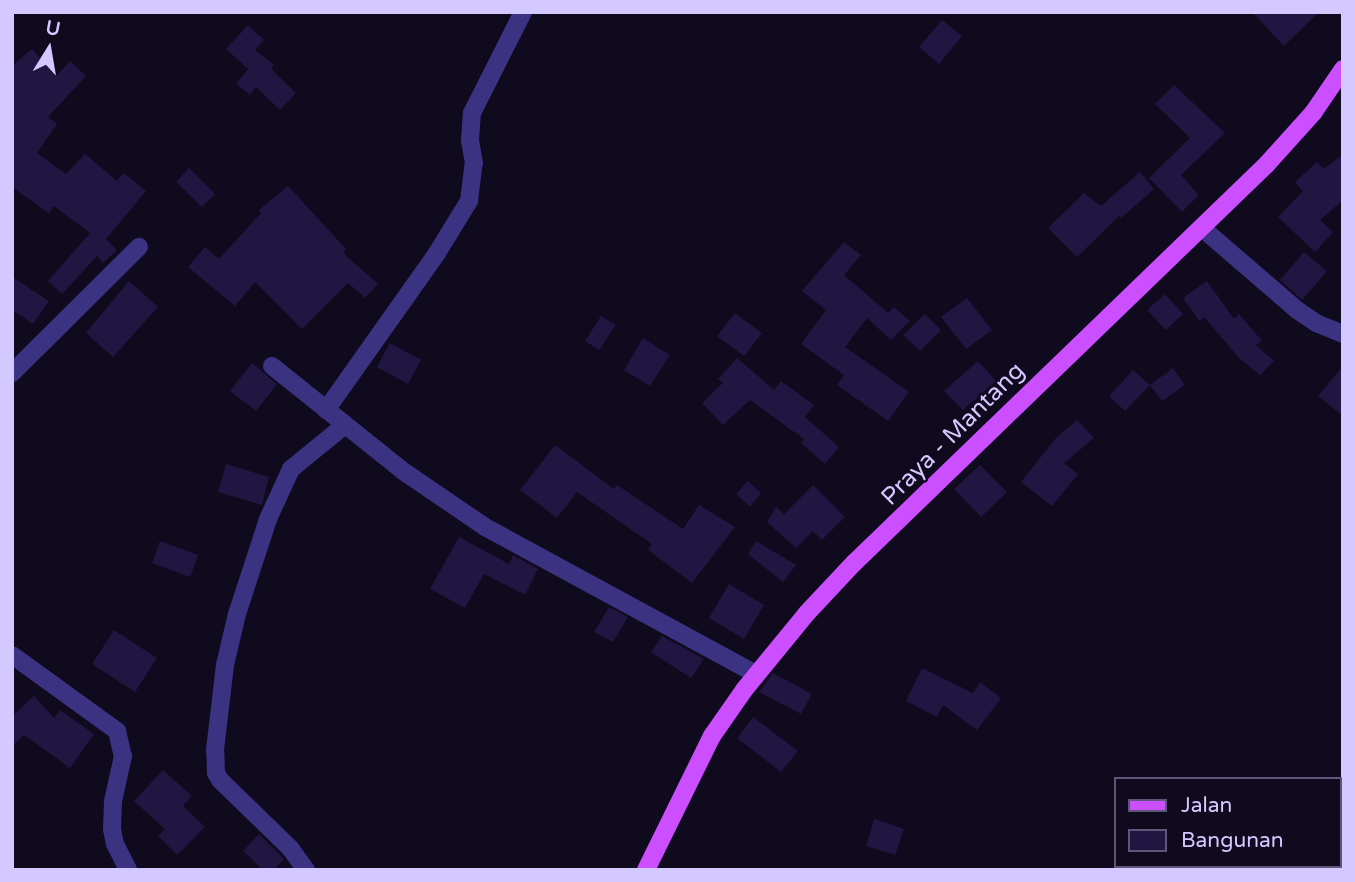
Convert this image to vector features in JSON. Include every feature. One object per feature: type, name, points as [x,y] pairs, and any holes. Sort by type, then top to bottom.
[{"type":"main road","name":"Praya - Mantang","points":[[646,870],[712,736],[756,674],[807,613],[854,563],[1267,164],[1313,113],[1343,69]]},
{"type":"street","points":[[327,410],[437,253],[469,201],[474,163],[470,140],[472,113],[523,12]]},
{"type":"street","points":[[1202,228],[1297,310],[1315,323],[1343,334]]},
{"type":"street","points":[[12,373],[139,247]]},
{"type":"street","points":[[272,366],[403,471],[485,527],[756,674]]},
{"type":"street","points":[[306,870],[291,849],[220,780],[216,773],[215,750],[231,639],[268,519],[291,469],[345,425]]},
{"type":"street","points":[[12,654],[117,731],[123,756],[113,800],[112,829],[115,844],[128,870]]},
{"type":"building","points":[[1252,12],[1319,12],[1284,46]]},
{"type":"building","points":[[942,20],[962,36],[939,64],[919,47]]},
{"type":"building","points":[[248,25],[264,40],[255,50],[274,65],[271,69],[296,93],[280,110],[256,87],[250,95],[236,84],[248,69],[226,49]]},
{"type":"building","points":[[32,49],[56,76],[70,61],[86,76],[48,117],[57,124],[37,153],[66,174],[85,154],[117,181],[124,173],[146,191],[106,239],[117,250],[103,263],[97,256],[62,294],[48,281],[90,233],[54,206],[49,213],[12,187],[12,66]]},
{"type":"building","points":[[1174,85],[1225,133],[1181,175],[1199,195],[1182,212],[1149,178],[1190,138],[1155,104]]},
{"type":"building","points":[[1343,154],[1343,200],[1320,220],[1333,232],[1315,252],[1278,217],[1303,191],[1295,182],[1317,162],[1324,169]]},
{"type":"building","points":[[189,168],[215,194],[202,207],[176,182]]},
{"type":"building","points":[[1140,172],[1154,189],[1121,218],[1119,216],[1077,257],[1048,228],[1084,193],[1101,206]]},
{"type":"building","points":[[288,186],[346,249],[343,253],[378,284],[365,298],[348,283],[302,329],[255,282],[235,306],[188,267],[205,247],[219,259],[261,213],[259,210]]},
{"type":"building","points":[[844,242],[861,255],[844,275],[888,313],[894,307],[910,321],[891,340],[867,318],[845,347],[909,392],[888,421],[837,385],[844,375],[801,344],[826,310],[802,291]]},
{"type":"building","points":[[1304,252],[1327,271],[1302,300],[1280,280]]},
{"type":"building","points":[[12,277],[49,301],[33,324],[12,310]]},
{"type":"building","points":[[129,281],[158,307],[113,357],[86,333]]},
{"type":"building","points":[[1207,281],[1234,319],[1239,314],[1262,341],[1256,345],[1274,361],[1260,375],[1240,359],[1204,317],[1199,321],[1183,298]]},
{"type":"building","points":[[1165,294],[1183,314],[1166,330],[1147,310]]},
{"type":"building","points":[[967,298],[992,330],[966,349],[941,317]]},
{"type":"building","points":[[735,313],[762,333],[744,356],[717,336]]},
{"type":"building","points":[[925,314],[941,330],[920,351],[903,335]]},
{"type":"building","points":[[601,316],[616,325],[599,350],[585,341]]},
{"type":"building","points":[[643,338],[670,355],[650,386],[624,370]]},
{"type":"building","points":[[390,343],[421,360],[408,384],[377,367]]},
{"type":"building","points":[[737,358],[774,390],[781,381],[814,405],[805,417],[839,447],[825,464],[801,443],[804,439],[750,400],[723,425],[702,403],[723,383],[718,379]]},
{"type":"building","points":[[978,361],[996,381],[963,410],[944,391]]},
{"type":"building","points":[[252,363],[277,384],[256,411],[230,391]]},
{"type":"building","points":[[1343,366],[1343,416],[1318,396]]},
{"type":"building","points":[[1173,368],[1185,385],[1162,401],[1150,385]]},
{"type":"building","points":[[1133,370],[1150,385],[1125,411],[1109,396]]},
{"type":"building","points":[[1077,420],[1094,438],[1064,463],[1078,474],[1052,506],[1021,482],[1055,439]]},
{"type":"building","points":[[555,445],[614,489],[617,485],[683,529],[699,505],[735,527],[692,583],[648,550],[652,544],[577,492],[557,518],[520,490]]},
{"type":"building","points":[[226,464],[269,477],[262,505],[218,492]]},
{"type":"building","points":[[980,465],[1007,492],[981,517],[954,489]]},
{"type":"building","points":[[748,481],[761,493],[750,507],[736,494]]},
{"type":"building","points":[[813,485],[845,517],[822,540],[813,531],[796,548],[767,522],[776,507],[784,514]]},
{"type":"building","points":[[459,537],[509,564],[513,555],[538,569],[525,595],[484,574],[465,608],[430,589]]},
{"type":"building","points":[[160,541],[198,555],[190,577],[152,563]]},
{"type":"building","points":[[756,541],[796,565],[783,582],[748,554]]},
{"type":"building","points":[[729,584],[764,605],[744,639],[709,618]]},
{"type":"building","points":[[609,607],[628,617],[613,642],[594,632]]},
{"type":"building","points":[[114,630],[157,658],[135,692],[92,664]]},
{"type":"building","points":[[662,636],[704,659],[691,678],[651,652]]},
{"type":"building","points":[[922,668],[973,693],[980,682],[1001,698],[977,730],[943,705],[937,717],[906,701]]},
{"type":"building","points":[[773,673],[812,694],[801,714],[759,692]]},
{"type":"building","points":[[34,696],[54,718],[60,710],[94,734],[70,768],[24,735],[12,746],[12,716]]},
{"type":"building","points":[[753,717],[798,751],[781,772],[737,738]]},
{"type":"building","points":[[163,770],[192,796],[183,806],[205,827],[177,855],[158,836],[165,829],[134,801]]},
{"type":"building","points":[[874,819],[904,829],[895,855],[866,846]]},
{"type":"building","points":[[259,834],[284,859],[274,870],[263,870],[243,851]]}]
